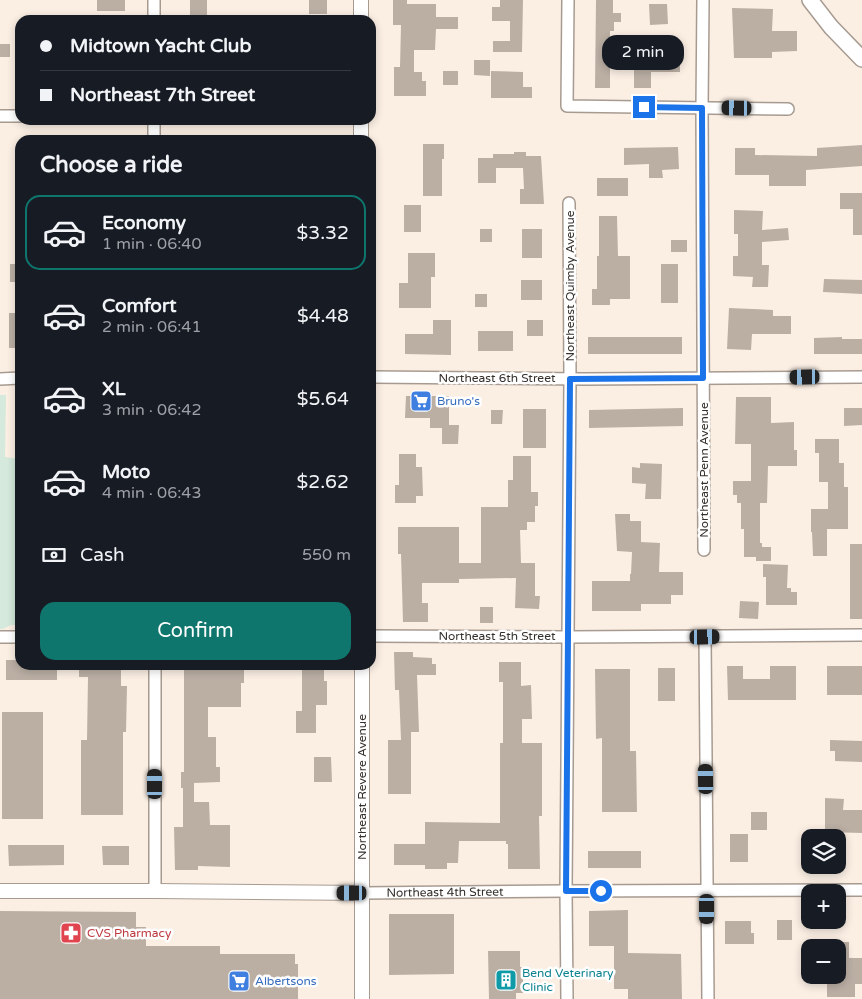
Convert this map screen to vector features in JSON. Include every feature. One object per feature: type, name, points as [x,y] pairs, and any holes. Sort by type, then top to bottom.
[{"type":"main road","points":[[810,0],[831,27],[862,59]]},
{"type":"street","points":[[154,0],[154,15]]},
{"type":"street","points":[[361,0],[361,15]]},
{"type":"street","points":[[568,0],[567,106],[788,109]]},
{"type":"street","name":"Northeast Penn Avenue","points":[[703,0],[704,550]]},
{"type":"street","points":[[0,116],[15,116]]},
{"type":"street","name":"Northeast Quimby Avenue","points":[[567,999],[569,203]]},
{"type":"street","name":"Northeast 6th Street","points":[[376,377],[570,379],[862,377]]},
{"type":"street","points":[[0,379],[15,378]]},
{"type":"street","name":"Northeast 5th Street","points":[[376,636],[705,637],[862,635]]},
{"type":"street","points":[[0,637],[15,637]]},
{"type":"street","points":[[705,637],[708,999]]},
{"type":"street","points":[[155,670],[155,891]]},
{"type":"street","name":"Northeast Revere Avenue","points":[[362,670],[362,999]]},
{"type":"street","name":"Northeast 4th Street","points":[[0,891],[363,893],[862,890]]},
{"type":"green space","points":[[0,395],[6,395],[5,457],[15,458],[15,625],[0,629]]},
{"type":"building","points":[[97,0],[125,0],[125,11],[97,11]]},
{"type":"building","points":[[190,0],[207,0],[207,15],[190,15]]},
{"type":"building","points":[[309,0],[327,0],[327,14],[309,14]]},
{"type":"building","points":[[393,0],[407,0],[407,4],[436,4],[436,17],[458,17],[458,29],[436,29],[435,50],[414,50],[414,72],[422,72],[422,81],[426,81],[426,96],[394,96],[394,67],[400,67],[401,25],[393,25]]},
{"type":"building","points":[[500,0],[523,0],[522,52],[493,52],[493,41],[510,41],[510,21],[492,21],[492,7],[500,7]]},
{"type":"building","points":[[596,0],[613,0],[613,13],[621,13],[621,22],[614,22],[614,31],[610,31],[610,88],[595,88]]},
{"type":"building","points":[[649,4],[667,4],[668,24],[650,25]]},
{"type":"building","points":[[732,8],[773,9],[772,31],[797,31],[797,51],[772,52],[772,58],[734,58]]},
{"type":"building","points":[[662,43],[680,43],[680,72],[651,72],[651,88],[634,88],[634,52],[662,52]]},
{"type":"building","points":[[0,44],[10,44],[10,57],[0,57]]},
{"type":"building","points":[[474,60],[490,60],[490,76],[474,75]]},
{"type":"building","points":[[443,71],[458,71],[458,85],[443,85]]},
{"type":"building","points":[[491,71],[523,72],[523,87],[532,87],[532,98],[491,98]]},
{"type":"building","points":[[423,144],[444,144],[442,196],[423,196]]},
{"type":"building","points":[[862,145],[862,166],[806,170],[806,186],[769,186],[769,175],[735,175],[735,148],[755,148],[755,155],[817,156],[817,148]]},
{"type":"building","points":[[678,147],[679,169],[662,170],[663,178],[649,178],[649,164],[624,165],[624,148]]},
{"type":"building","points":[[514,152],[526,152],[526,156],[541,156],[544,204],[520,204],[520,189],[524,189],[523,168],[496,168],[496,183],[478,183],[478,158],[493,158],[493,154],[514,154]]},
{"type":"building","points":[[597,178],[628,178],[628,196],[597,196]]},
{"type":"building","points":[[840,193],[862,193],[862,235],[853,235],[853,209],[840,209]]},
{"type":"building","points":[[404,205],[421,205],[421,232],[404,232]]},
{"type":"building","points":[[734,210],[763,211],[762,230],[788,228],[789,240],[762,242],[762,265],[769,265],[768,287],[752,287],[753,277],[733,276],[733,256],[738,256],[738,234],[734,234]]},
{"type":"building","points":[[599,216],[617,216],[618,256],[630,256],[630,299],[610,299],[610,305],[592,305],[592,289],[597,289]]},
{"type":"building","points":[[480,229],[492,229],[492,242],[480,242]]},
{"type":"building","points":[[522,229],[542,229],[542,258],[522,258]]},
{"type":"building","points":[[671,240],[687,240],[687,252],[671,252]]},
{"type":"building","points":[[408,253],[435,253],[435,277],[431,277],[431,308],[399,308],[399,283],[408,283]]},
{"type":"building","points":[[10,264],[15,264],[15,282],[10,282]]},
{"type":"building","points":[[661,264],[678,264],[678,303],[661,303]]},
{"type":"building","points":[[824,279],[862,280],[862,294],[823,292]]},
{"type":"building","points":[[521,280],[542,280],[542,300],[521,300]]},
{"type":"building","points":[[475,294],[487,294],[487,307],[475,307]]},
{"type":"building","points":[[729,308],[773,310],[773,316],[791,316],[791,334],[752,334],[751,350],[727,349]]},
{"type":"building","points":[[9,313],[15,313],[15,348],[9,348]]},
{"type":"building","points":[[433,320],[451,320],[451,355],[405,354],[405,334],[433,334]]},
{"type":"building","points":[[527,320],[543,320],[543,336],[527,336]]},
{"type":"building","points":[[478,331],[513,331],[513,351],[478,351]]},
{"type":"building","points":[[588,337],[682,337],[682,354],[588,354]]},
{"type":"building","points":[[842,337],[842,339],[862,339],[862,354],[814,354],[814,338]]},
{"type":"building","points":[[406,396],[449,396],[449,425],[459,425],[458,444],[442,444],[442,428],[430,428],[430,418],[405,418]]},
{"type":"building","points":[[736,397],[771,397],[771,423],[794,422],[794,450],[797,450],[797,466],[768,466],[767,503],[760,503],[760,543],[762,543],[762,547],[771,547],[771,561],[756,561],[756,557],[744,557],[744,529],[741,529],[741,503],[737,503],[737,495],[733,495],[733,481],[751,481],[751,444],[735,444]]},
{"type":"building","points":[[683,408],[683,426],[589,428],[589,410]]},
{"type":"building","points":[[844,408],[862,408],[862,425],[844,426]]},
{"type":"building","points":[[523,409],[546,409],[546,448],[523,448]]},
{"type":"building","points":[[491,410],[503,410],[502,424],[491,424]]},
{"type":"building","points":[[815,439],[839,439],[839,463],[844,463],[844,487],[848,487],[848,529],[827,529],[827,556],[813,556],[811,509],[828,509],[828,482],[819,482],[819,453],[815,453]]},
{"type":"building","points":[[399,454],[416,454],[416,467],[422,467],[423,496],[416,496],[416,503],[395,503],[395,485],[399,485]]},
{"type":"building","points":[[513,456],[531,456],[531,492],[538,492],[538,506],[535,506],[535,522],[527,522],[527,530],[520,530],[521,563],[535,563],[535,596],[540,596],[539,609],[515,608],[516,578],[459,579],[459,583],[422,583],[422,603],[428,603],[428,622],[403,622],[401,554],[398,554],[398,527],[459,527],[459,563],[481,563],[481,507],[508,507],[508,480],[513,480]]},
{"type":"building","points":[[640,463],[662,464],[661,499],[645,499],[646,484],[632,483],[632,467],[640,468]]},
{"type":"building","points":[[615,514],[630,514],[630,521],[641,521],[641,542],[660,543],[659,572],[683,572],[683,595],[671,595],[671,604],[641,604],[641,611],[592,611],[592,581],[630,581],[632,552],[617,551]]},
{"type":"building","points":[[850,544],[862,544],[862,619],[850,619]]},
{"type":"building","points":[[763,564],[788,565],[787,588],[791,588],[791,592],[797,592],[797,605],[766,605],[766,577],[763,577]]},
{"type":"building","points":[[740,601],[759,602],[758,619],[739,618]]},
{"type":"building","points":[[480,607],[493,607],[493,623],[480,623]]},
{"type":"building","points":[[394,652],[413,652],[413,657],[432,658],[432,664],[436,664],[436,675],[417,675],[419,732],[411,732],[411,794],[388,794],[388,740],[401,740],[399,690],[395,690]]},
{"type":"building","points":[[6,660],[15,660],[15,670],[57,670],[57,680],[6,680]]},
{"type":"building","points":[[499,662],[521,662],[521,686],[531,685],[532,719],[522,719],[522,743],[542,743],[542,816],[539,816],[540,869],[508,869],[508,844],[506,844],[506,841],[459,841],[458,863],[447,863],[447,869],[425,869],[425,865],[394,865],[394,844],[425,844],[425,822],[500,823],[500,743],[503,743],[503,682],[499,682]]},
{"type":"building","points":[[727,666],[743,666],[743,679],[770,679],[770,666],[796,666],[796,700],[728,700]]},
{"type":"building","points":[[827,666],[862,666],[862,695],[827,695]]},
{"type":"building","points":[[658,668],[675,668],[675,701],[658,701]]},
{"type":"building","points":[[595,669],[630,669],[630,751],[636,751],[637,812],[602,812],[602,738],[596,739]]},
{"type":"building","points":[[79,670],[121,670],[121,686],[127,686],[126,732],[123,732],[123,815],[81,815],[81,740],[87,740],[88,677],[79,677]]},
{"type":"building","points":[[184,670],[244,670],[244,683],[241,683],[241,707],[208,707],[208,737],[216,737],[216,767],[220,767],[220,782],[194,783],[194,802],[209,802],[210,825],[230,825],[230,867],[198,866],[198,870],[175,870],[174,827],[183,827],[181,772],[184,772]]},
{"type":"building","points":[[302,670],[324,670],[324,681],[327,681],[327,705],[316,705],[316,733],[296,733],[296,711],[302,711]]},
{"type":"building","points":[[2,712],[43,712],[43,819],[2,819]]},
{"type":"building","points":[[830,740],[862,741],[862,762],[835,761],[835,751],[830,751]]},
{"type":"building","points":[[314,757],[331,757],[332,782],[314,782]]},
{"type":"building","points":[[825,798],[844,799],[843,810],[862,810],[862,833],[846,833],[846,829],[825,829]]},
{"type":"building","points":[[751,812],[767,812],[767,830],[751,830]]},
{"type":"building","points":[[730,834],[748,834],[748,862],[730,862]]},
{"type":"building","points":[[8,845],[64,845],[64,865],[9,866]]},
{"type":"building","points":[[102,846],[129,846],[129,865],[103,865]]},
{"type":"building","points":[[588,851],[641,851],[641,868],[588,868]]},
{"type":"building","points":[[628,910],[628,953],[681,954],[682,999],[628,999],[628,989],[614,989],[614,946],[589,946],[589,911]]},
{"type":"building","points":[[0,911],[136,912],[136,927],[146,927],[146,946],[220,946],[220,954],[295,954],[295,964],[298,964],[298,999],[0,999]]},
{"type":"building","points":[[389,914],[454,914],[454,974],[389,975]]},
{"type":"building","points":[[777,920],[792,920],[792,940],[777,940]]},
{"type":"building","points":[[725,921],[751,921],[751,933],[754,933],[754,944],[725,944]]},
{"type":"building","points":[[846,942],[849,942],[849,958],[862,958],[862,984],[855,984],[855,997],[827,997],[827,984],[846,984]]},
{"type":"building","name":"Bend Veterinary Clinic","points":[[488,951],[520,951],[520,967],[523,967],[523,993],[516,993],[516,999],[489,999]]},
{"type":"place","name":"Bruno's","points":[[421,401]]},
{"type":"place","name":"CVS Pharmacy","points":[[71,933]]},
{"type":"place","name":"Bend Veterinary Clinic","points":[[506,980]]},
{"type":"place","name":"Albertsons","points":[[239,981]]},
{"type":"route","points":[[601,891],[566,891],[570,379],[703,378],[702,108],[644,107]]}]
